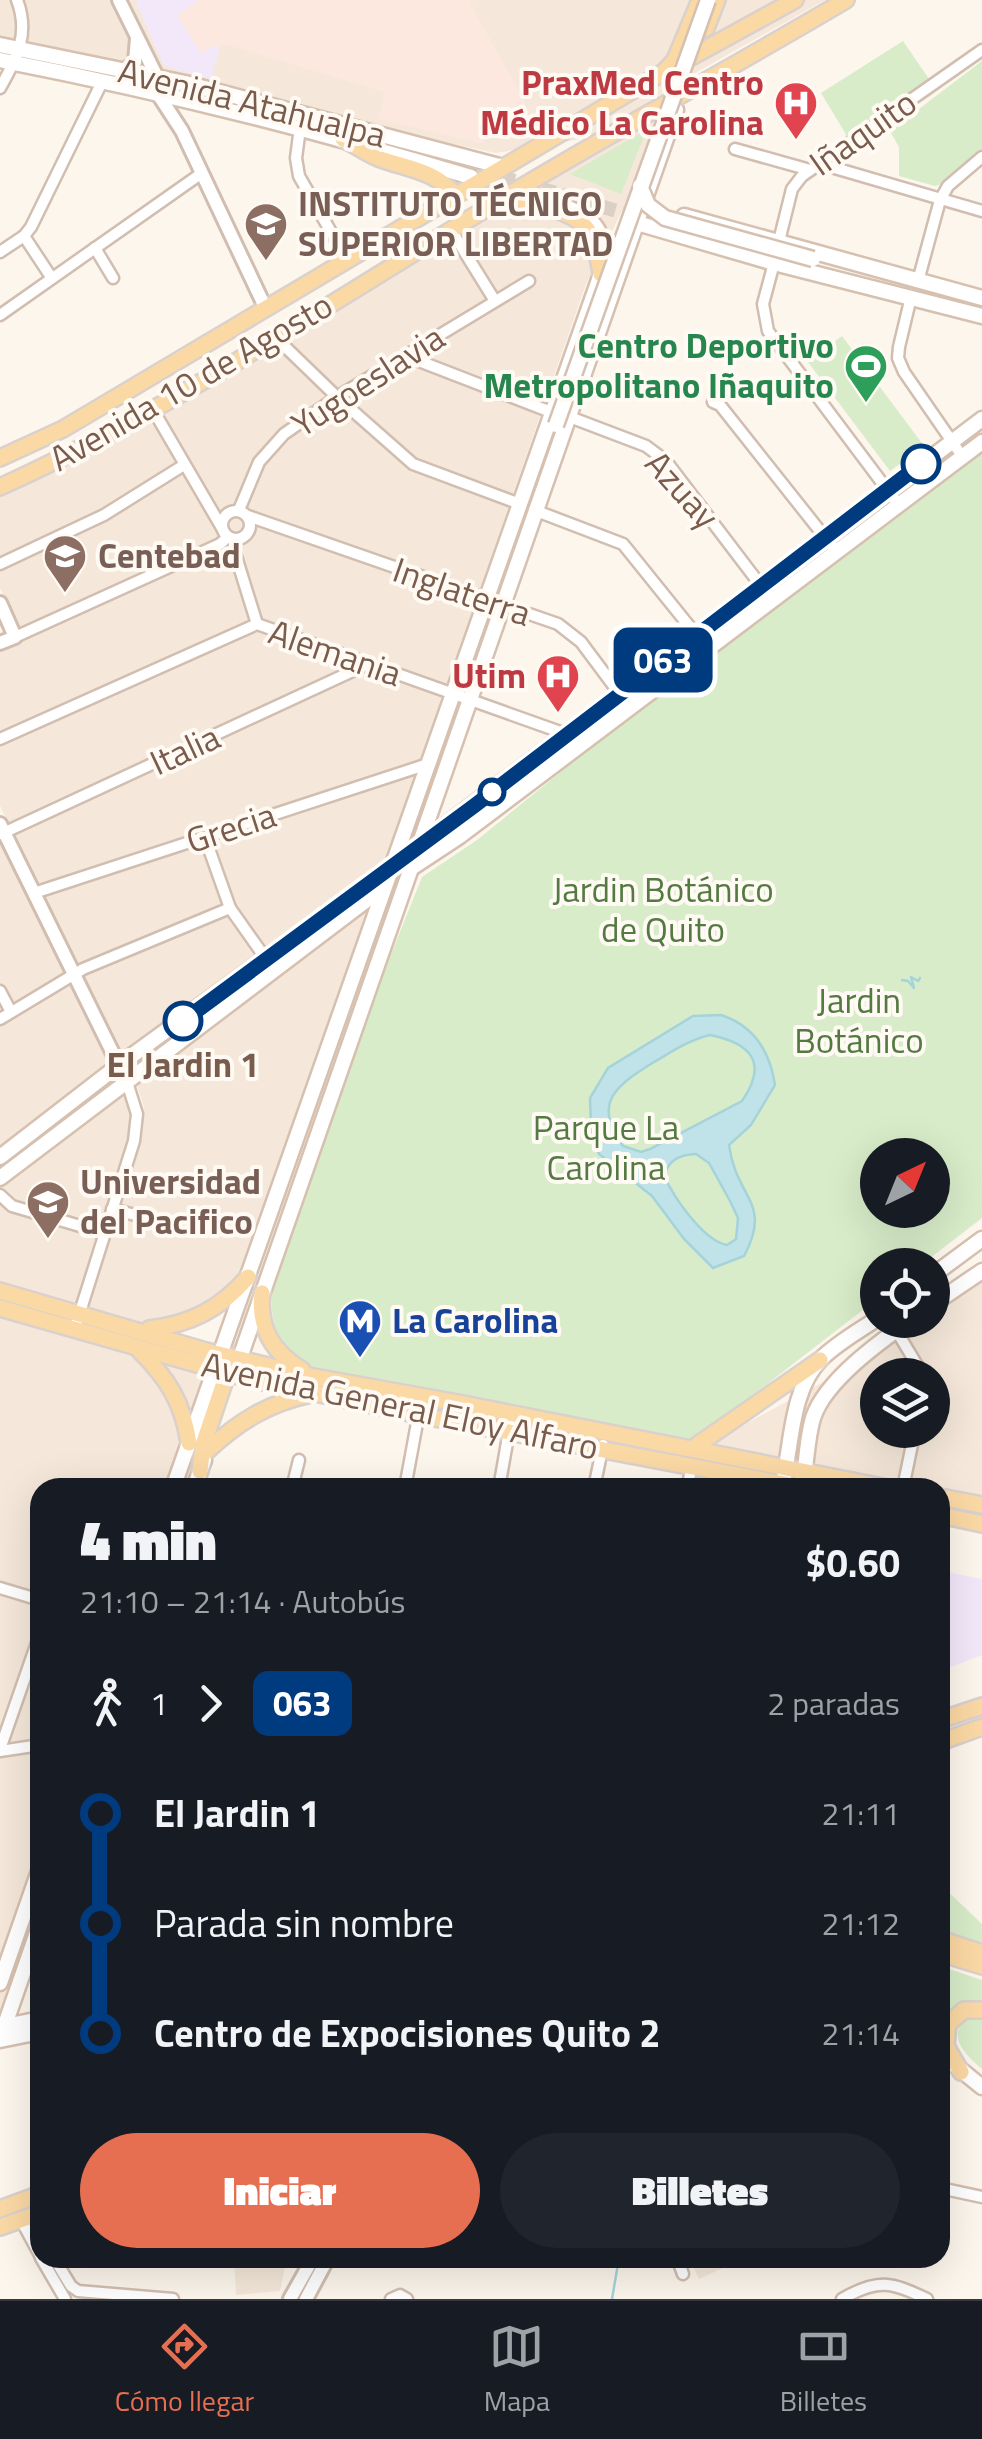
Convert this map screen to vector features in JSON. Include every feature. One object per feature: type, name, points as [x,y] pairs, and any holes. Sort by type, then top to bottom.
[{"type":"main road","points":[[700,0],[698,25],[708,37],[725,40]]},
{"type":"main road","points":[[557,420],[595,339],[708,0]]},
{"type":"main road","points":[[662,74],[716,0]]},
{"type":"main road","name":"Avenida 10 de Agosto","points":[[0,458],[62,429],[504,166],[795,0]]},
{"type":"main road","name":"Avenida 10 de Agosto","points":[[0,488],[66,457],[152,408],[608,136],[846,0]]},
{"type":"main road","name":"Avenida Atahualpa","points":[[0,45],[12,57],[103,80],[185,84],[504,166]]},
{"type":"main road","name":"Avenida Atahualpa","points":[[12,57],[125,70],[194,100],[476,174],[273,113]]},
{"type":"main road","points":[[185,84],[273,113]]},
{"type":"main road","points":[[198,1478],[248,1277],[453,693],[493,603],[557,420],[680,98]]},
{"type":"main road","points":[[194,100],[213,100],[273,113]]},
{"type":"main road","points":[[343,139],[375,157],[433,175],[456,196]]},
{"type":"main road","points":[[644,190],[664,212],[975,296]]},
{"type":"main road","points":[[644,190],[648,205],[665,218],[814,262],[858,266]]},
{"type":"main road","points":[[534,196],[574,210],[594,223],[604,247],[600,274],[580,330],[557,420]]},
{"type":"main road","points":[[506,197],[580,220],[595,241],[600,274]]},
{"type":"main road","points":[[637,222],[774,263],[982,316]]},
{"type":"main road","points":[[656,222],[942,294],[975,296]]},
{"type":"main road","points":[[814,262],[838,278]]},
{"type":"main road","points":[[590,302],[598,317],[604,312]]},
{"type":"main road","points":[[580,330],[593,328],[595,339]]},
{"type":"main road","points":[[0,1178],[385,886],[460,836],[702,641],[760,585],[982,418]]},
{"type":"main road","points":[[0,1157],[119,1065],[474,806],[619,693],[771,598],[982,442]]},
{"type":"main road","points":[[177,1478],[189,1443],[262,1294],[469,699],[493,603]]},
{"type":"main road","points":[[436,797],[444,810],[451,813],[474,806]]},
{"type":"main road","points":[[339,922],[358,921],[368,936]]},
{"type":"main road","points":[[950,1262],[982,1239]]},
{"type":"main road","points":[[950,1292],[982,1268]]},
{"type":"main road","points":[[140,1330],[182,1324],[200,1316],[216,1307],[248,1277]]},
{"type":"main road","name":"Avenida General Eloy Alfaro","points":[[0,1291],[140,1330],[228,1366]]},
{"type":"main road","points":[[207,1451],[256,1412],[316,1385],[280,1354],[266,1334],[260,1318],[262,1294]]},
{"type":"main road","name":"Avenida General Eloy Alfaro","points":[[2,1313],[137,1348],[316,1385],[419,1415],[777,1478]]},
{"type":"main road","points":[[692,1448],[860,1331]]},
{"type":"main road","points":[[805,1478],[809,1435],[822,1398],[881,1338]]},
{"type":"main road","points":[[137,1348],[174,1392],[185,1418],[189,1443]]},
{"type":"main road","points":[[784,1478],[802,1390],[820,1360]]},
{"type":"main road","points":[[200,1471],[228,1366]]},
{"type":"main road","name":"Avenida General Eloy Alfaro","points":[[316,1385],[422,1396],[692,1448],[781,1478]]},
{"type":"main road","points":[[950,1500],[982,1505]]},
{"type":"main road","points":[[950,1517],[982,1524]]},
{"type":"main road","points":[[950,1717],[982,1706]]},
{"type":"main road","points":[[950,1738],[982,1727]]},
{"type":"main road","points":[[0,1983],[30,1897]]},
{"type":"main road","points":[[950,1945],[982,1953]]},
{"type":"main road","points":[[950,1948],[982,1966]]},
{"type":"main road","points":[[1,2033],[30,1952]]},
{"type":"main road","points":[[950,2022],[964,2010],[982,2010]]},
{"type":"main road","points":[[1,2033],[30,2023]]},
{"type":"main road","points":[[1,2033],[30,2032]]},
{"type":"main road","points":[[950,2053],[961,2072]]},
{"type":"main road","points":[[950,2062],[982,2086]]},
{"type":"main road","points":[[0,2208],[30,2198]]},
{"type":"main road","points":[[0,2226],[30,2216]]},
{"type":"street","points":[[0,88],[23,18],[18,0]]},
{"type":"street","points":[[119,0],[265,308]]},
{"type":"street","points":[[125,70],[135,62],[137,36]]},
{"type":"street","name":"Iñaquito","points":[[778,241],[792,190],[810,170],[982,50]]},
{"type":"street","points":[[0,252],[24,236],[103,80]]},
{"type":"street","points":[[182,131],[179,109],[194,100]]},
{"type":"street","points":[[300,128],[296,158],[299,176],[347,260]]},
{"type":"street","points":[[735,150],[810,170]]},
{"type":"street","points":[[918,281],[940,200],[948,186],[982,157]]},
{"type":"street","points":[[822,164],[982,211]]},
{"type":"street","points":[[0,315],[202,174]]},
{"type":"street","points":[[452,230],[495,301]]},
{"type":"street","points":[[24,236],[51,277]]},
{"type":"street","points":[[95,248],[113,278]]},
{"type":"street","points":[[774,263],[763,304],[768,331],[898,504]]},
{"type":"street","name":"Yugoeslavia","points":[[240,512],[259,462],[284,434],[337,397],[529,281]]},
{"type":"street","points":[[911,298],[898,358],[962,456]]},
{"type":"street","points":[[276,336],[413,464],[623,544],[702,641]]},
{"type":"street","name":"Azuay","points":[[406,356],[557,420],[646,446],[666,462],[771,598]]},
{"type":"street","points":[[712,402],[720,405],[835,550]]},
{"type":"street","points":[[152,408],[204,498],[232,535]]},
{"type":"street","points":[[0,564],[104,515],[184,465]]},
{"type":"street","name":"Inglaterra","points":[[204,498],[279,528],[558,624],[581,642],[619,693]]},
{"type":"street","points":[[0,643],[220,544],[232,535],[251,527],[240,512],[224,517],[232,535],[257,624]]},
{"type":"street","points":[[232,535],[279,528]]},
{"type":"street","points":[[0,603],[16,636]]},
{"type":"street","name":"Alemania","points":[[0,739],[257,624],[566,734]]},
{"type":"street","name":"Italia","points":[[2,830],[370,664]]},
{"type":"street","name":"Grecia","points":[[34,893],[428,764]]},
{"type":"street","points":[[2,830],[119,1065],[134,1103],[137,1127],[74,1331]]},
{"type":"street","points":[[201,837],[208,846],[230,908],[266,959]]},
{"type":"street","points":[[0,1019],[72,975],[230,908]]},
{"type":"street","points":[[0,991],[11,1012]]},
{"type":"street","points":[[0,1196],[12,1206],[104,1233]]},
{"type":"street","points":[[112,1208],[162,1222]]},
{"type":"street","points":[[968,1249],[982,1268]]},
{"type":"street","points":[[407,1478],[422,1396]]},
{"type":"street","points":[[500,1478],[512,1414]]},
{"type":"street","points":[[596,1478],[606,1432]]},
{"type":"street","points":[[906,1478],[912,1448]]},
{"type":"street","points":[[294,1478],[299,1460]]},
{"type":"street","points":[[689,1478],[692,1466]]},
{"type":"street","points":[[0,1588],[30,1597]]},
{"type":"street","points":[[30,1663],[0,1750],[30,1746]]},
{"type":"street","points":[[950,2190],[982,2197]]},
{"type":"street","points":[[50,2268],[77,2295],[172,2299]]},
{"type":"street","points":[[57,2268],[65,2299]]},
{"type":"street","points":[[290,2299],[307,2268]]},
{"type":"street","points":[[306,2299],[323,2268]]},
{"type":"street","points":[[681,2268],[683,2274]]},
{"type":"street","points":[[842,2299],[880,2283],[898,2285],[927,2299]]},
{"type":"street","points":[[392,2299],[400,2294],[407,2299]]},
{"type":"shaded area","points":[[0,0],[825,0],[681,81],[594,137],[496,153],[0,49]]},
{"type":"shaded area","points":[[199,0],[474,0],[470,4],[525,102],[481,143],[378,119],[385,92],[228,45],[209,47],[201,54],[176,15]]},
{"type":"shaded area","points":[[199,0],[177,15],[201,53],[213,46],[220,47],[211,79],[164,66],[136,2]]},
{"type":"shaded area","points":[[658,117],[624,207],[586,284],[243,1271],[216,1300],[171,1321],[142,1325],[87,1309],[142,1135],[144,1108],[136,1082],[0,806],[0,639],[20,630],[0,588],[0,493],[334,308]]},
{"type":"shaded area","points":[[0,830],[132,1107],[133,1132],[74,1321],[229,1362],[189,1478],[30,1478],[30,1933],[0,2020]]},
{"type":"shaded area","points":[[982,1274],[982,1499],[950,1493],[950,1478],[878,1478],[708,1444],[860,1358],[860,1448],[950,1448],[950,1358],[860,1358],[889,1338],[950,1338],[950,1296]]},
{"type":"shaded area","points":[[692,1466],[741,1478],[689,1478]]},
{"type":"shaded area","points":[[950,1572],[982,1579],[982,1655],[950,1667]]},
{"type":"shaded area","points":[[235,2268],[285,2268],[280,2291],[236,2295]]},
{"type":"shaded area","points":[[694,2268],[723,2268],[699,2279]]},
{"type":"green space","points":[[903,41],[929,79],[847,136],[821,93]]},
{"type":"green space","points":[[982,61],[982,149],[942,184],[935,186],[899,176],[899,147],[890,131]]},
{"type":"green space","points":[[647,129],[621,194],[570,174]]},
{"type":"green space","name":"Centro Deportivo Metropolitano Iñaquito","points":[[842,336],[924,446],[890,471],[808,362]]},
{"type":"green space","name":"Parque La Carolina","points":[[982,453],[982,1218],[943,1248],[860,1248],[860,1312],[695,1440],[316,1368],[294,1356],[276,1330],[272,1295],[363,1024],[422,877],[477,840],[633,713]]},
{"type":"green space","points":[[950,1894],[982,1924],[982,1945],[950,1932]]},
{"type":"green space","points":[[950,1969],[982,1980],[982,2002],[958,2008],[950,2018]]},
{"type":"green space","points":[[971,2015],[982,2015],[982,2069],[963,2050],[958,2036],[963,2022]]},
{"type":"water","points":[[721,1015],[752,1033],[765,1051],[775,1085],[751,1125],[729,1145],[738,1178],[754,1211],[752,1238],[744,1256],[713,1268],[684,1239],[652,1196],[599,1154],[591,1129],[590,1098],[608,1068],[693,1016]],"holes":[[[710,1035],[736,1043],[751,1056],[754,1075],[742,1101],[650,1149],[641,1152],[623,1146],[609,1118],[609,1106],[619,1087],[675,1050]],[[696,1154],[709,1163],[738,1218],[736,1239],[727,1245],[699,1227],[664,1175],[676,1159]]]},
{"type":"waterway","points":[[902,980],[914,988],[911,977],[918,981],[920,978]]},
{"type":"waterway","points":[[612,2299],[617,2268]]},
{"type":"tunnel","points":[[481,171],[641,218]]},
{"type":"bus line","name":"063","points":[[183,1021],[474,806],[921,464]]},
{"type":"place","name":"PraxMed Centro Médico La Carolina","points":[[796,141]]},
{"type":"place","name":"INSTITUTO TÉCNICO SUPERIOR LIBERTAD","points":[[266,262]]},
{"type":"place","name":"Centro Deportivo Metropolitano Iñaquito","points":[[866,404]]},
{"type":"place","name":"Centebad","points":[[65,594]]},
{"type":"place","name":"Utim","points":[[558,714]]},
{"type":"place","name":"El Jardin 1","points":[[183,1021]]},
{"type":"place","name":"Universidad del Pacifico","points":[[48,1240]]},
{"type":"place","name":"La Carolina","points":[[360,1359]]},
{"type":"park label","name":"Jardin Botánico de Quito","points":[[663,910]]},
{"type":"park label","name":"Jardin Botánico","points":[[859,1021]]}]
